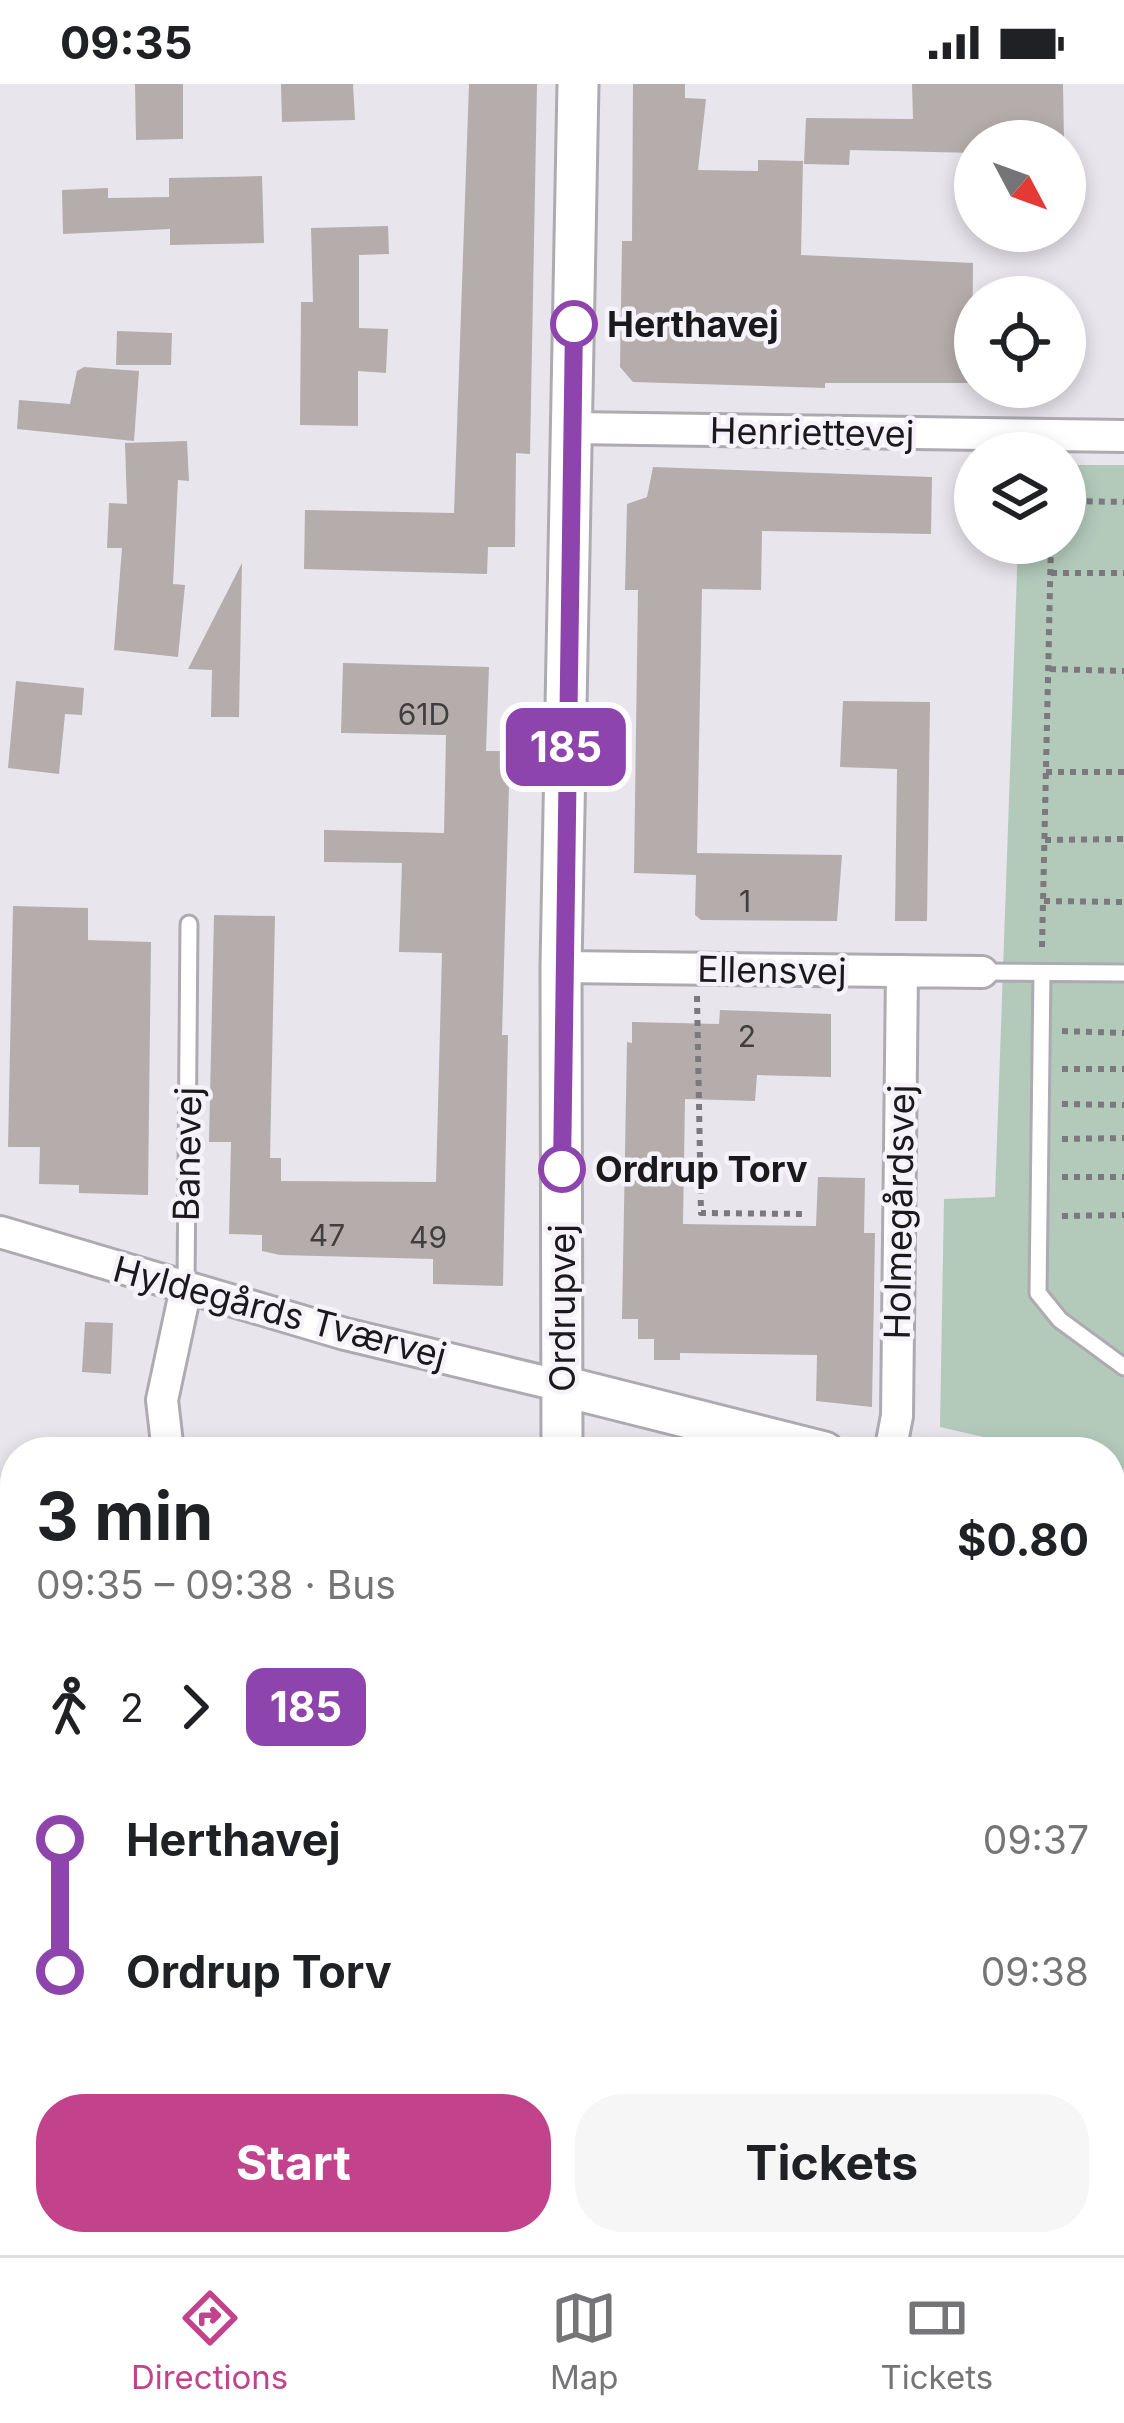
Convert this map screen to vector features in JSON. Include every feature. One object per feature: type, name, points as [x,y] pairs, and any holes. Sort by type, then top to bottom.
[{"type":"street","name":"Ordrupvej","points":[[562,1437],[561,968],[578,84]]},
{"type":"street","name":"Henriettevej","points":[[573,428],[1124,436]]},
{"type":"street","name":"Ellensvej","points":[[561,968],[982,972]]},
{"type":"street","name":"Holmegårdsvej","points":[[893,1437],[898,1417],[902,971]]},
{"type":"street","name":"Hyldegårds Tværvej","points":[[0,1232],[345,1334],[562,1386]]},
{"type":"street","name":"Banevej","points":[[166,1437],[162,1400],[186,1288]]},
{"type":"street","points":[[562,1386],[764,1437]]},
{"type":"lane","name":"Banevej","points":[[186,1288],[189,924]]},
{"type":"lane","points":[[982,972],[1124,974]]},
{"type":"lane","points":[[1042,973],[1038,1293],[1060,1320],[1124,1367]]},
{"type":"path","points":[[1086,501],[1124,502]]},
{"type":"path","points":[[1042,973],[1051,564]]},
{"type":"path","points":[[1051,574],[1124,573]]},
{"type":"path","points":[[1048,669],[1124,671]]},
{"type":"path","points":[[1046,772],[1124,772]]},
{"type":"path","points":[[1045,840],[1124,839]]},
{"type":"path","points":[[1044,901],[1124,902]]},
{"type":"path","points":[[697,969],[701,1213],[805,1214]]},
{"type":"path","points":[[1041,1030],[1124,1033]]},
{"type":"path","points":[[1041,1069],[1124,1069]]},
{"type":"path","points":[[1040,1104],[1124,1105]]},
{"type":"path","points":[[1040,1140],[1124,1138]]},
{"type":"path","points":[[1040,1177],[1124,1177]]},
{"type":"path","points":[[1039,1216],[1124,1215]]},
{"type":"green space","points":[[1086,465],[1124,465],[1124,1437],[983,1437],[940,1427],[944,1199],[995,1197],[1017,564],[1086,564]]},
{"type":"building","points":[[135,84],[183,84],[183,139],[136,140]]},
{"type":"building","points":[[281,84],[353,84],[355,120],[282,122]]},
{"type":"building","points":[[469,84],[537,84],[530,454],[516,453],[515,547],[488,547],[487,574],[304,569],[305,510],[454,513]]},
{"type":"building","points":[[633,84],[685,84],[685,98],[706,99],[698,170],[758,171],[758,160],[803,161],[801,255],[973,263],[973,276],[954,276],[954,383],[825,383],[825,388],[633,382],[620,367],[622,241],[632,241]]},
{"type":"building","points":[[912,84],[1063,84],[1064,120],[954,120],[954,152],[850,150],[849,165],[804,164],[806,118],[913,119]]},
{"type":"building","points":[[262,176],[264,243],[170,245],[170,229],[63,234],[62,190],[108,188],[108,198],[169,197],[169,178]]},
{"type":"building","points":[[388,226],[389,254],[359,255],[359,328],[388,329],[386,373],[358,371],[358,426],[300,425],[301,302],[313,302],[311,228]]},
{"type":"building","points":[[117,331],[172,333],[171,365],[116,365]]},
{"type":"building","points":[[84,367],[139,371],[134,441],[17,429],[19,400],[70,404],[77,371]]},
{"type":"building","points":[[187,441],[189,481],[178,480],[173,584],[185,585],[178,657],[114,650],[122,548],[107,548],[109,503],[127,504],[125,443]]},
{"type":"building","points":[[653,467],[932,477],[931,534],[762,531],[761,590],[702,589],[697,853],[842,855],[837,921],[701,920],[695,915],[696,875],[634,873],[638,590],[625,590],[627,504],[647,497]]},
{"type":"building","points":[[242,563],[239,717],[211,717],[212,670],[188,669]]},
{"type":"building","points":[[343,663],[489,667],[486,751],[510,751],[502,1035],[508,1035],[503,1286],[433,1284],[433,1259],[280,1255],[262,1251],[262,1235],[229,1234],[231,1142],[209,1142],[214,915],[275,916],[270,1158],[281,1158],[281,1181],[436,1182],[442,953],[399,952],[402,863],[324,862],[324,830],[444,833],[446,735],[341,733]]},
{"type":"building","points":[[16,681],[84,688],[82,715],[65,714],[59,774],[8,768]]},
{"type":"building","points":[[843,701],[930,702],[927,921],[895,921],[897,769],[840,767]]},
{"type":"building","points":[[13,906],[88,908],[88,940],[151,942],[148,1195],[79,1193],[79,1185],[39,1184],[40,1147],[8,1147]]},
{"type":"building","points":[[720,1010],[831,1014],[831,1077],[757,1075],[755,1101],[685,1099],[683,1224],[816,1226],[818,1177],[865,1178],[864,1233],[875,1233],[872,1407],[816,1401],[817,1355],[680,1353],[680,1360],[654,1360],[654,1339],[638,1339],[638,1319],[622,1319],[627,1042],[632,1043],[632,1022],[719,1024]]},
{"type":"building","points":[[85,1322],[113,1323],[111,1374],[82,1372]]},
{"type":"bus line","name":"185","points":[[562,1169],[561,968],[574,324]]},
{"type":"place","name":"Herthavej","points":[[574,324]]},
{"type":"place","name":"Ordrup Torv","points":[[562,1169]]}]
